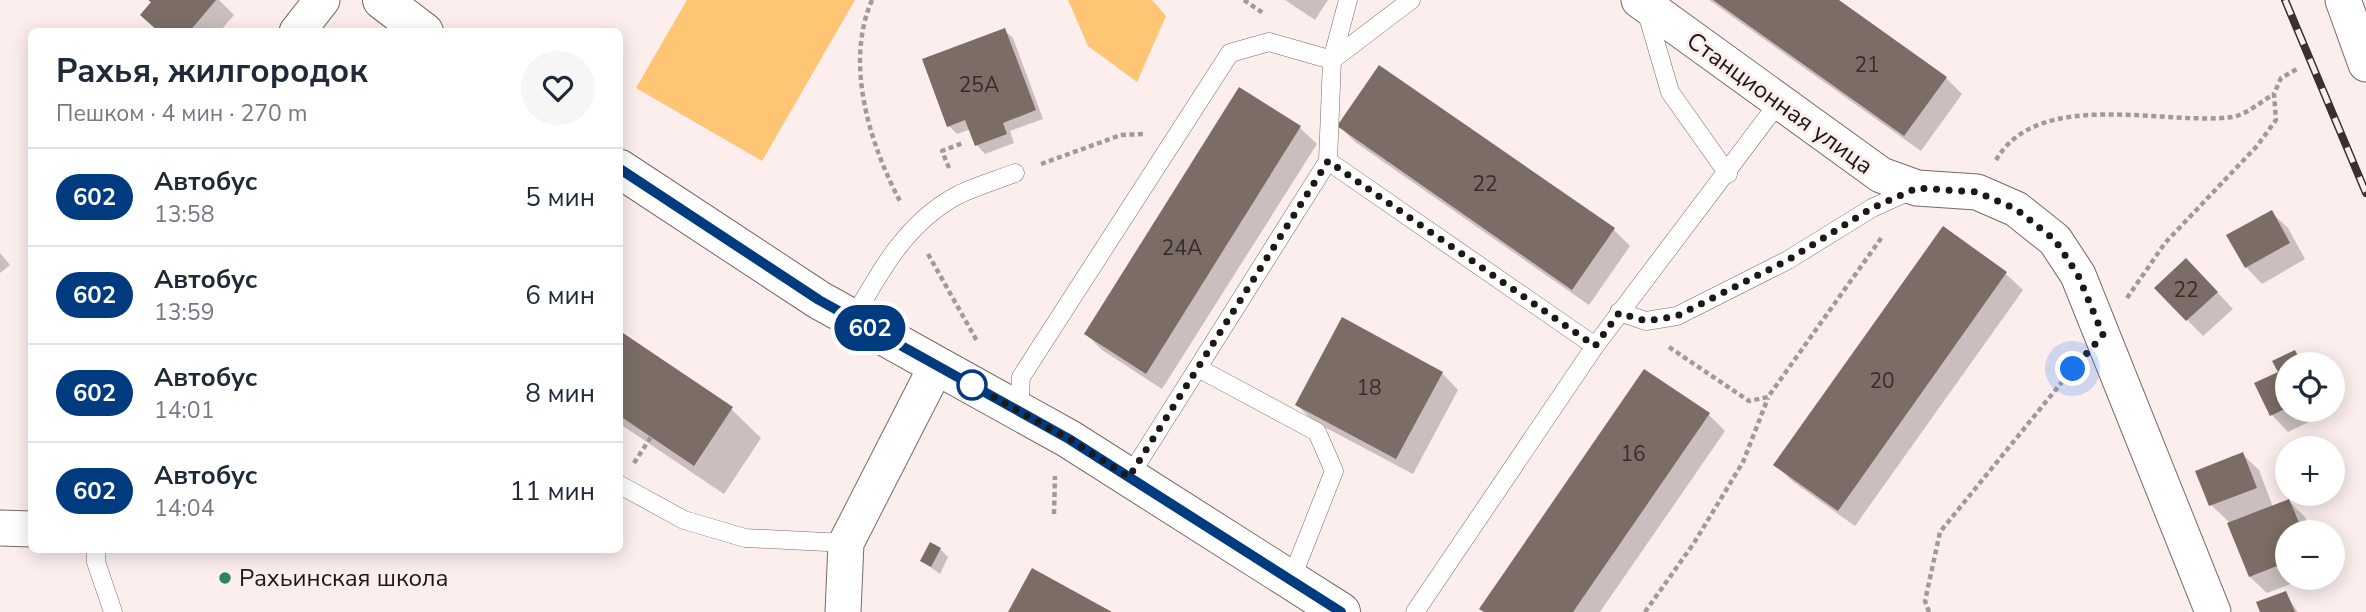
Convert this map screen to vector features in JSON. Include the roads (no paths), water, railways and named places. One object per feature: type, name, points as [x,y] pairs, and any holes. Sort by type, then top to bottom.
[{"type":"street","points":[[300,28],[323,0]]},
{"type":"street","points":[[382,0],[419,28]]},
{"type":"street","points":[[2343,0],[2366,64]]},
{"type":"street","name":"Станционная улица","points":[[1642,3],[1881,175],[1917,188],[1977,192],[2016,209],[2055,240],[2078,275],[2213,612]]},
{"type":"street","points":[[623,171],[853,319],[1019,410],[1341,612]]},
{"type":"street","points":[[843,612],[846,543],[937,365]]},
{"type":"street","points":[[0,528],[28,528]]},
{"type":"lane","points":[[1129,477],[1328,161],[1332,60],[1348,0]]},
{"type":"lane","points":[[1332,60],[1411,0]]},
{"type":"lane","points":[[1642,3],[1671,92],[1728,174]]},
{"type":"lane","points":[[1019,410],[1021,377],[1230,53],[1269,42],[1332,60]]},
{"type":"lane","points":[[1415,612],[1595,346],[1728,174],[1779,102]]},
{"type":"lane","points":[[1328,161],[1595,346]]},
{"type":"lane","points":[[853,319],[887,258],[915,230],[959,195],[1015,173]]},
{"type":"lane","points":[[1619,313],[1646,321],[1677,316],[1788,260],[1872,208],[1917,188]]},
{"type":"lane","points":[[1198,368],[1318,432],[1334,471],[1291,580]]},
{"type":"lane","points":[[623,487],[684,520],[746,538],[846,543]]},
{"type":"lane","points":[[96,553],[96,562],[113,612]]},
{"type":"railway","points":[[2285,0],[2366,193]]},
{"type":"place","name":"Рахьинская школа","points":[[225,578]]}]
